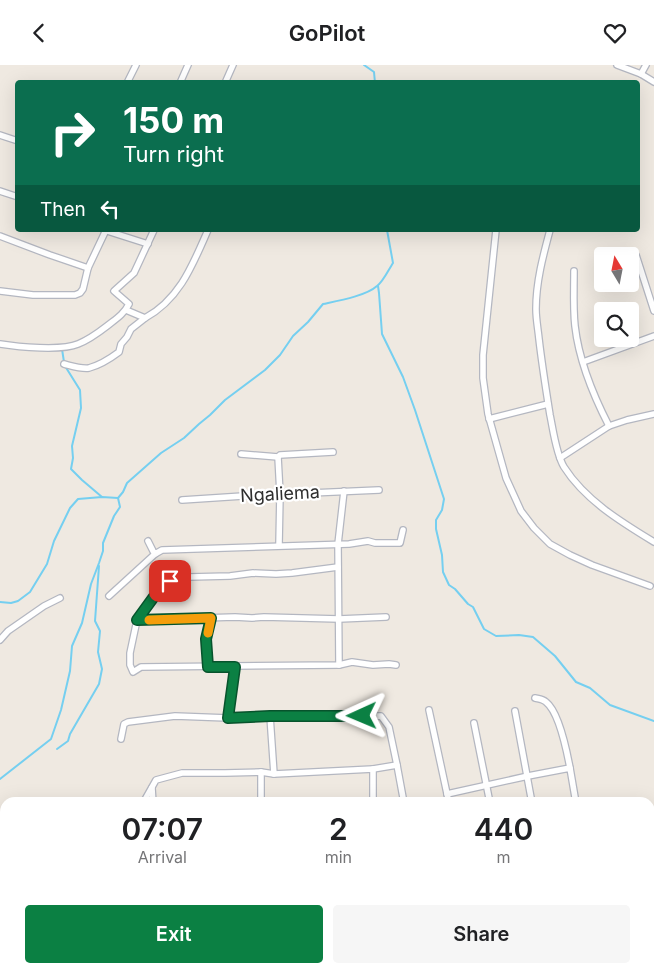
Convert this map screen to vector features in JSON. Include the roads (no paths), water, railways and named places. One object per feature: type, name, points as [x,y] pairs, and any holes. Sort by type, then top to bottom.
[{"type":"street","points":[[128,80],[136,65]]},
{"type":"street","points":[[181,80],[188,65]]},
{"type":"street","points":[[226,80],[233,65]]},
{"type":"street","points":[[617,65],[654,82]]},
{"type":"street","points":[[641,75],[646,65]]},
{"type":"street","points":[[0,135],[15,140]]},
{"type":"street","points":[[0,191],[15,196]]},
{"type":"street","points":[[0,291],[33,295],[75,295],[80,293],[83,289],[88,268],[104,232]]},
{"type":"street","points":[[111,232],[148,244]]},
{"type":"street","points":[[0,344],[47,348],[72,346],[96,334],[126,311],[129,304],[114,291],[134,273],[153,232]]},
{"type":"street","points":[[64,364],[78,368],[88,368],[107,360],[119,352],[121,344],[131,329],[172,297],[189,274],[207,232]]},
{"type":"street","points":[[496,232],[483,355],[483,378],[489,419],[506,478],[521,511],[550,544],[592,565],[650,586]]},
{"type":"street","points":[[549,232],[539,271],[536,311],[548,404],[562,465],[574,481],[590,497],[627,525],[654,542]]},
{"type":"street","points":[[0,236],[88,268]]},
{"type":"street","points":[[639,264],[654,311]]},
{"type":"street","points":[[574,271],[575,327],[579,347],[594,393],[609,426]]},
{"type":"street","points":[[126,311],[145,318]]},
{"type":"street","points":[[583,362],[654,336]]},
{"type":"street","points":[[489,419],[548,404]]},
{"type":"street","points":[[560,458],[609,426],[654,414]]},
{"type":"street","points":[[242,454],[278,457],[280,455],[333,452]]},
{"type":"street","points":[[278,457],[280,494],[279,545]]},
{"type":"street","name":"Ngaliema","points":[[182,500],[379,490]]},
{"type":"street","points":[[339,665],[338,544],[344,491]]},
{"type":"street","points":[[109,596],[155,554],[162,550],[338,544],[368,541],[375,543],[400,543],[403,530]]},
{"type":"street","points":[[148,541],[155,554]]},
{"type":"street","points":[[338,567],[292,573],[252,573],[230,576],[189,577],[170,581],[161,587],[137,620],[130,653],[130,665],[133,672],[141,667],[235,667],[339,665],[352,663],[373,665],[389,663],[396,665]]},
{"type":"street","points":[[0,641],[8,631],[44,606],[60,598]]},
{"type":"street","points":[[137,620],[235,617],[339,619],[386,617]]},
{"type":"street","points":[[208,667],[206,639],[211,618]]},
{"type":"street","points":[[228,718],[235,667]]},
{"type":"street","points":[[535,698],[543,699],[554,712],[565,742],[575,797]]},
{"type":"street","points":[[428,710],[448,797]]},
{"type":"street","points":[[515,711],[531,797]]},
{"type":"street","points":[[121,739],[124,723],[175,716],[228,718],[382,716],[388,727],[403,797]]},
{"type":"street","points":[[270,716],[274,774]]},
{"type":"street","points":[[474,723],[489,797]]},
{"type":"street","points":[[147,797],[156,780],[176,774],[261,772],[274,774],[373,769],[397,765]]},
{"type":"street","points":[[447,794],[570,768]]},
{"type":"street","points":[[373,769],[373,797]]},
{"type":"street","points":[[261,772],[261,797]]},
{"type":"street","points":[[152,788],[153,797]]},
{"type":"waterway","points":[[364,65],[374,72],[375,80]]},
{"type":"waterway","points":[[118,498],[127,483],[161,453],[184,438],[225,400],[265,370],[323,304],[359,295],[372,290],[379,284],[393,263],[387,232]]},
{"type":"waterway","points":[[378,286],[382,334],[403,377],[444,499],[442,510],[436,520],[436,529],[442,555],[443,572],[449,585],[473,607],[484,629],[496,636],[519,635],[533,637],[555,656],[576,682],[590,688],[610,705],[654,721]]},
{"type":"waterway","points":[[62,349],[64,362]]},
{"type":"waterway","points":[[65,366],[80,390],[81,408],[72,446],[73,458],[71,469],[102,497]]},
{"type":"waterway","points":[[0,602],[11,603],[18,601],[30,592],[47,564],[54,541],[70,508],[78,499],[118,498]]},
{"type":"waterway","points":[[0,779],[51,739],[61,710],[70,671],[72,646],[82,623],[91,584],[103,551],[103,543],[114,516],[120,507],[118,498]]},
{"type":"waterway","points":[[57,749],[68,741],[70,734],[99,684],[102,669],[98,652],[100,631],[95,621],[99,566]]}]
